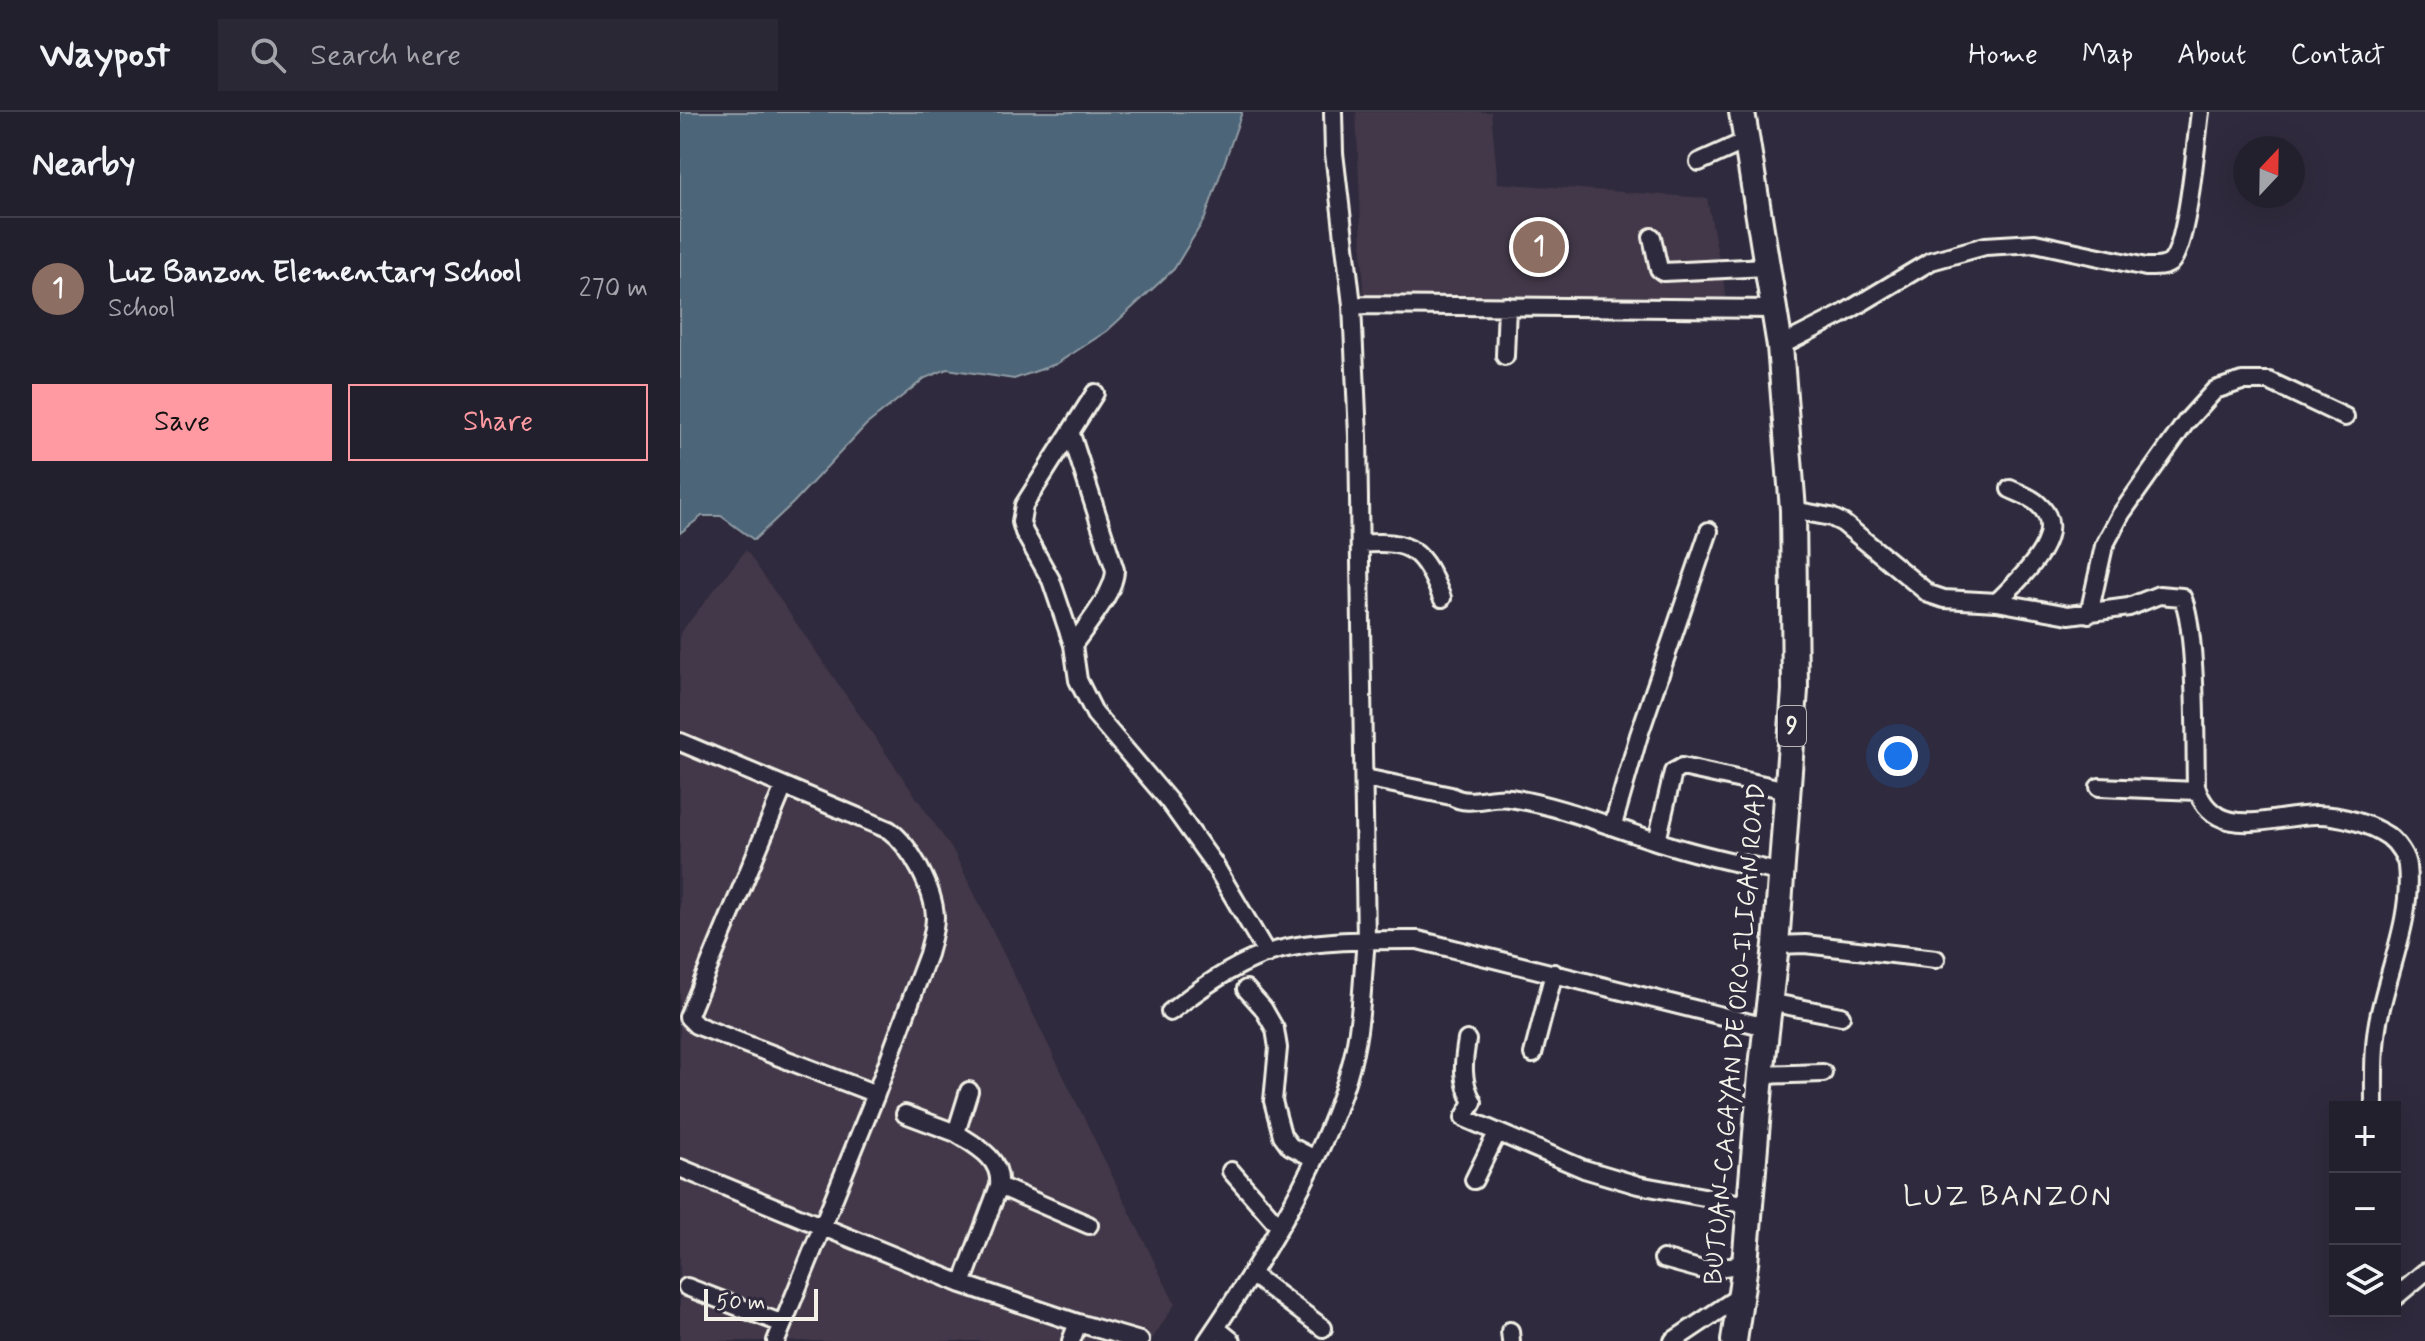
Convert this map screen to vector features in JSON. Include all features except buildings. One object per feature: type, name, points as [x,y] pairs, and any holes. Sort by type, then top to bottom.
[{"type":"highway","name":"BUTUAN-CAGAYAN DE ORO-ILIGAN ROAD","points":[[1734,1341],[1745,1264],[1748,1205],[1776,945],[1795,690],[1793,510],[1780,346],[1742,112]]},
{"type":"street","points":[[1232,1341],[1212,1334],[1251,1274],[1315,1159],[1352,1059],[1360,1015],[1366,940],[1358,436],[1352,305],[1334,153],[1333,112]]},
{"type":"street","points":[[1780,346],[1841,315],[1931,261],[1985,246],[2035,243],[2146,267],[2170,263],[2178,251],[2185,221],[2200,112]]},
{"type":"street","points":[[1699,162],[1748,140]]},
{"type":"street","points":[[1652,237],[1659,269],[1663,272],[1767,267]]},
{"type":"street","points":[[1352,305],[1773,309]]},
{"type":"street","points":[[1505,356],[1507,306]]},
{"type":"street","points":[[2089,614],[2104,546],[2121,514],[2186,422],[2215,390],[2242,381],[2269,381],[2345,417]]},
{"type":"street","points":[[1095,393],[1024,505],[1021,522],[1024,532],[1051,580],[1073,645],[1078,680],[1095,714],[1187,826],[1214,864],[1267,954]]},
{"type":"street","points":[[1071,434],[1115,570],[1106,595],[1073,645]]},
{"type":"street","points":[[1997,602],[2046,548],[2049,531],[2047,515],[2037,503],[2010,489]]},
{"type":"street","points":[[1793,510],[1831,517],[1843,523],[1881,558],[1929,594],[1952,600],[1997,602],[2045,613],[2089,614],[2129,607],[2159,595],[2182,597],[2186,605],[2191,654],[2197,791],[2205,806],[2218,817],[2237,821],[2263,822],[2317,815],[2341,818],[2388,837],[2402,852],[2407,863],[2403,917],[2378,1023],[2374,1101]]},
{"type":"street","points":[[1613,825],[1644,721],[1709,531]]},
{"type":"street","points":[[1360,544],[1385,542],[1421,556],[1442,598]]},
{"type":"street","points":[[680,742],[898,836],[921,870],[935,914],[928,954],[876,1094],[776,1341]]},
{"type":"street","points":[[1657,841],[1676,768],[1787,790]]},
{"type":"street","points":[[1365,778],[1451,796],[1464,802],[1482,798],[1510,798],[1782,873]]},
{"type":"street","points":[[784,786],[688,1017],[696,1025],[876,1094]]},
{"type":"street","points":[[2099,787],[2197,791]]},
{"type":"street","points":[[1170,1012],[1203,986],[1267,954],[1366,940],[1418,940],[1766,1027]]},
{"type":"street","points":[[1776,945],[1828,946],[1936,959]]},
{"type":"street","points":[[1533,1054],[1554,973]]},
{"type":"street","points":[[1246,989],[1263,1008],[1275,1029],[1278,1048],[1273,1101],[1282,1135],[1290,1146],[1315,1159]]},
{"type":"street","points":[[1769,1002],[1841,1016]]},
{"type":"street","points":[[1467,1040],[1462,1070],[1473,1102],[1464,1118],[1584,1169],[1638,1185],[1748,1205]]},
{"type":"street","points":[[1761,1075],[1823,1073]]},
{"type":"street","points":[[956,1133],[969,1091]]},
{"type":"street","points":[[905,1114],[956,1133],[990,1157],[1000,1175],[999,1186],[962,1284]]},
{"type":"street","points":[[1474,1180],[1497,1133]]},
{"type":"street","points":[[680,1168],[962,1284],[1140,1341]]},
{"type":"street","points":[[1231,1171],[1278,1225]]},
{"type":"street","points":[[999,1186],[1089,1225]]},
{"type":"street","points":[[1663,1259],[1703,1270],[1745,1264]]},
{"type":"street","points":[[2401,1292],[2425,1272]]},
{"type":"street","points":[[1251,1274],[1323,1328]]},
{"type":"street","points":[[687,1287],[783,1324]]},
{"type":"street","points":[[1673,1341],[1740,1296]]},
{"type":"street","points":[[1071,1341],[1078,1323]]},
{"type":"shaded area","points":[[1356,112],[1491,112],[1498,183],[1707,198],[1727,300],[1364,297]]},
{"type":"shaded area","points":[[746,550],[954,852],[1175,1304],[1151,1341],[680,1341],[680,633]]},
{"type":"water","points":[[680,112],[1242,112],[1205,218],[1174,269],[1107,331],[1056,364],[1014,379],[947,369],[925,378],[866,425],[754,540],[721,516],[702,516],[680,533]]},
{"type":"place","name":"Luz Banzon Elementary School","points":[[1539,247]]},
{"type":"district","name":"LUZ BANZON","points":[[2008,1196]]}]
